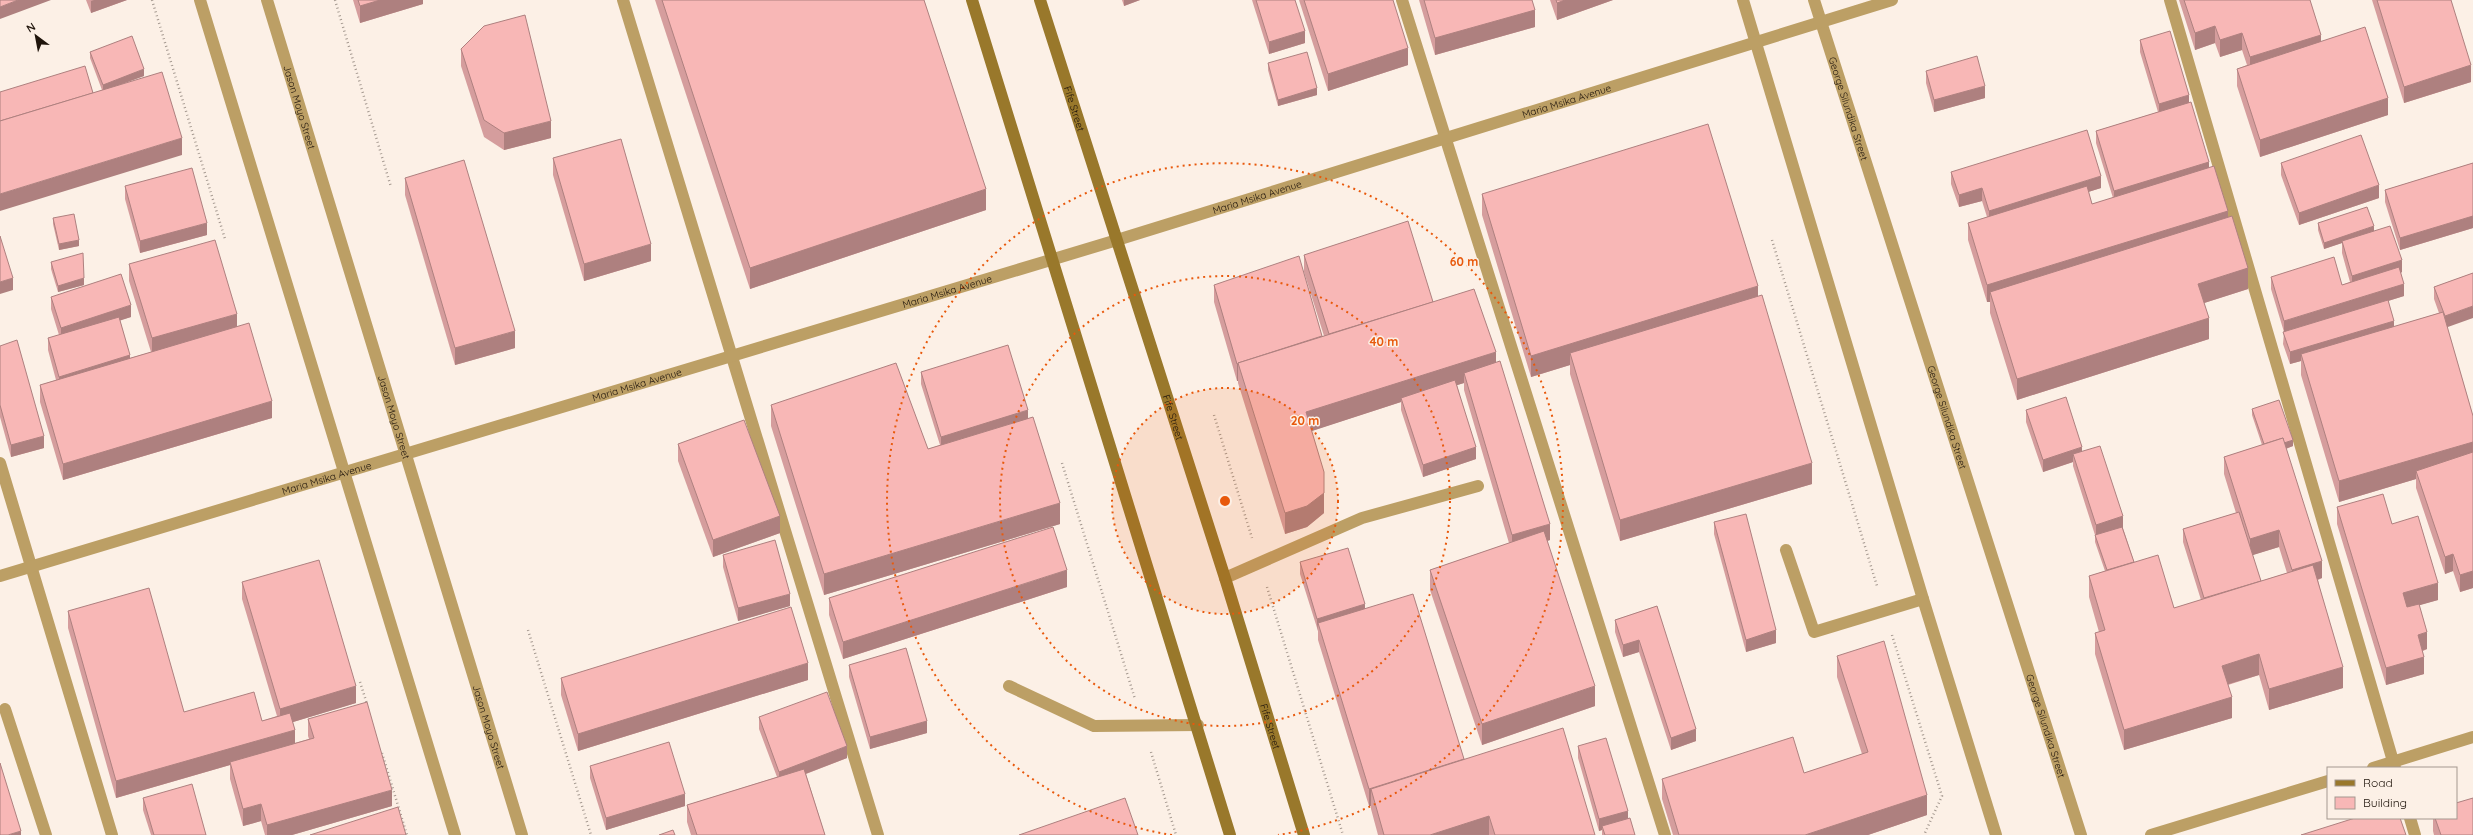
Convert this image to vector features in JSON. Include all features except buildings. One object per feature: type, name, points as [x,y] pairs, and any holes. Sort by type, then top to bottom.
[{"type":"street","points":[[200,0],[455,835]]},
{"type":"street","name":"Jason Moyo Street","points":[[266,0],[522,835]]},
{"type":"street","points":[[623,0],[878,835]]},
{"type":"street","points":[[972,0],[1198,725],[1230,835]]},
{"type":"street","name":"Fife Street","points":[[1040,0],[1225,578],[1304,835]]},
{"type":"street","points":[[1402,0],[1665,835]]},
{"type":"street","points":[[1743,0],[1923,599],[1996,835]]},
{"type":"street","name":"George Silundika Street","points":[[1814,0],[2081,835]]},
{"type":"street","name":"Maria Msika Avenue","points":[[0,576],[1117,240],[1892,0]]},
{"type":"street","points":[[2170,0],[2394,765]]},
{"type":"street","points":[[0,463],[112,835]]},
{"type":"street","points":[[1225,578],[1362,518],[1478,486]]},
{"type":"street","points":[[1786,550],[1814,632],[1923,599]]},
{"type":"street","points":[[1009,686],[1094,726],[1198,725]]},
{"type":"street","points":[[5,709],[46,835]]},
{"type":"street","points":[[2380,767],[2394,765],[2473,737]]},
{"type":"street","points":[[2151,835],[2327,782]]},
{"type":"street","points":[[2410,819],[2415,835]]},
{"type":"path","points":[[152,0],[225,239]]},
{"type":"path","points":[[335,0],[391,187]]},
{"type":"path","points":[[1772,240],[1942,796],[1924,835]]},
{"type":"path","points":[[1214,415],[1343,835]]},
{"type":"path","points":[[1062,463],[1176,835]]},
{"type":"path","points":[[528,630],[591,835]]},
{"type":"path","points":[[360,682],[369,711]]},
{"type":"path","points":[[380,747],[407,835]]}]
